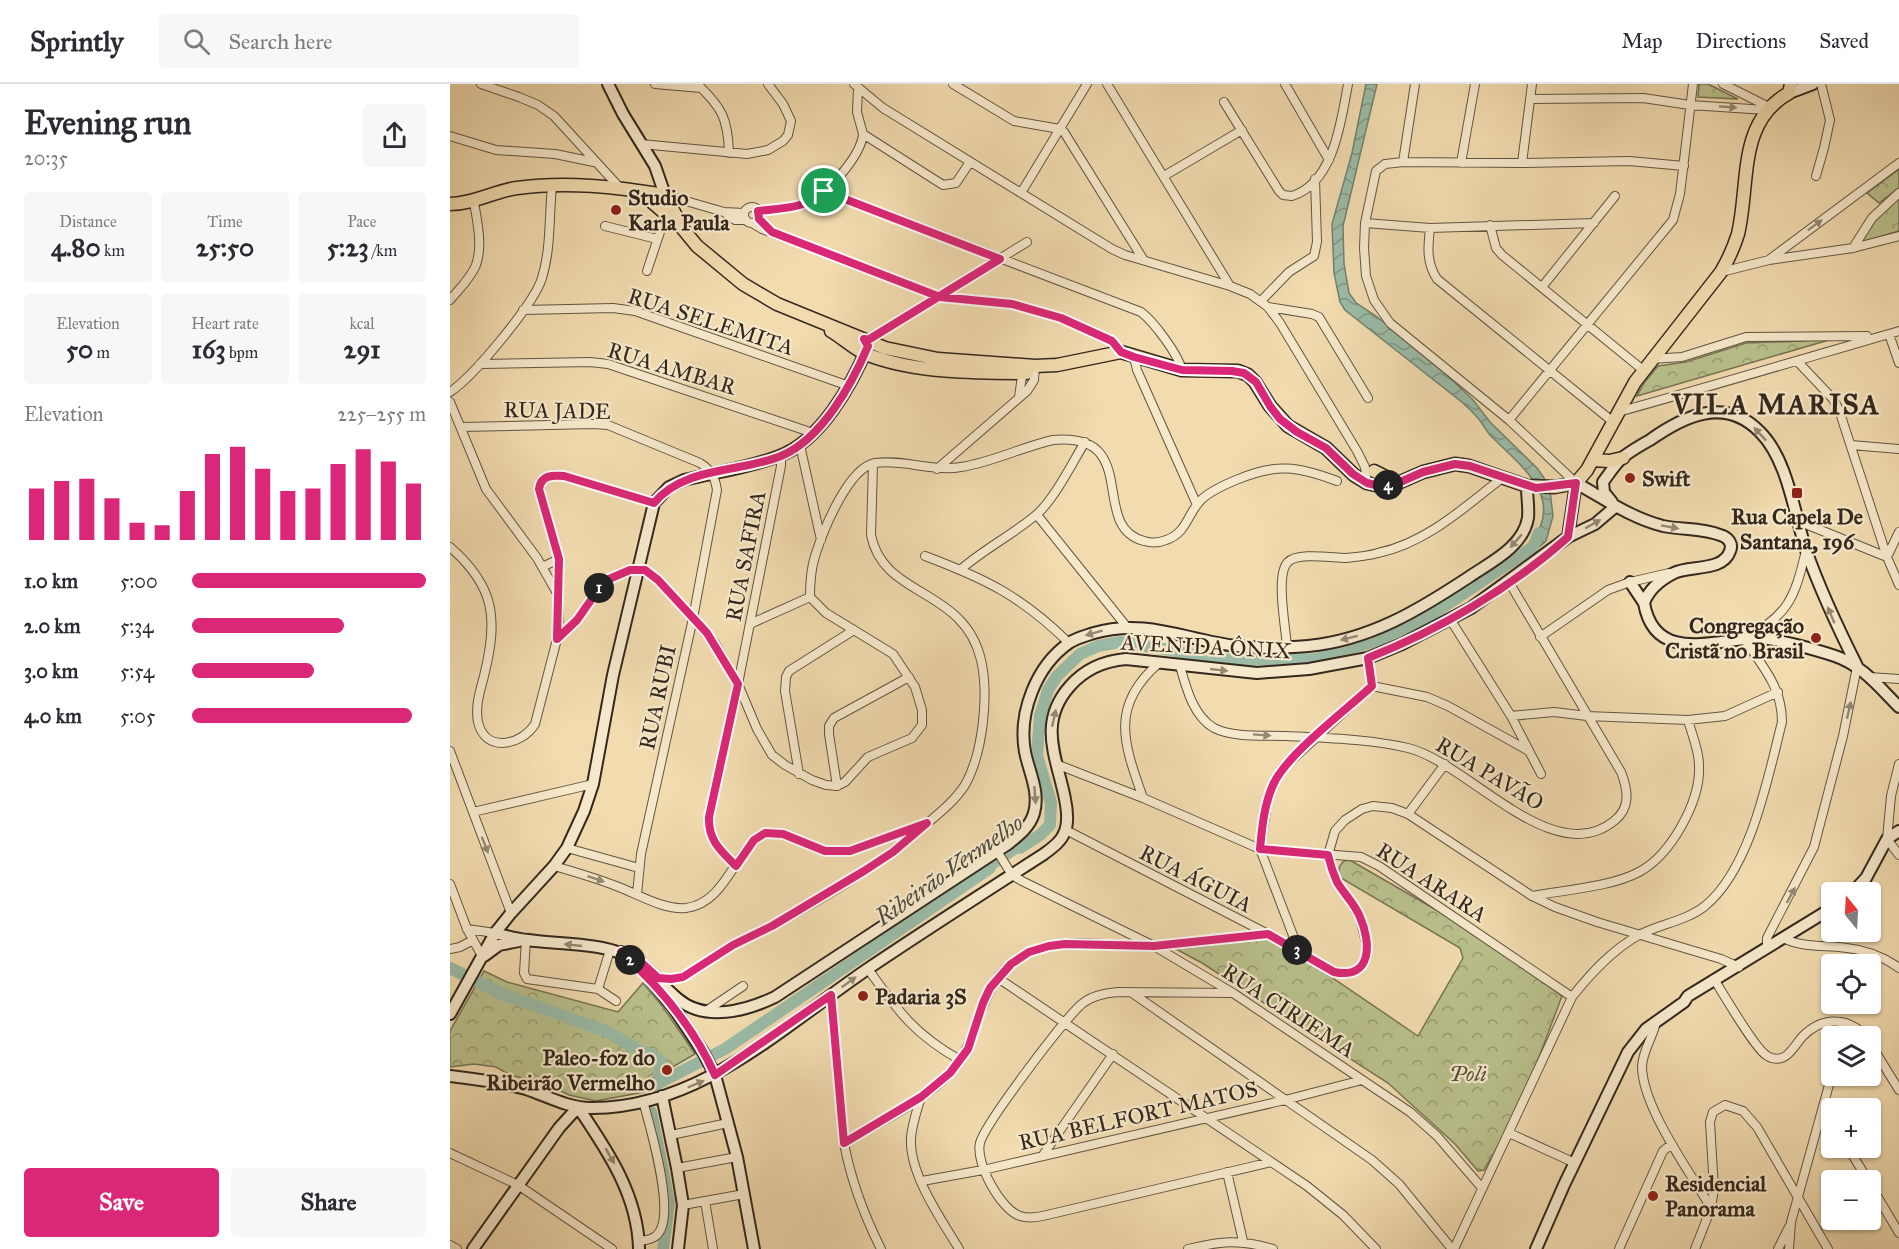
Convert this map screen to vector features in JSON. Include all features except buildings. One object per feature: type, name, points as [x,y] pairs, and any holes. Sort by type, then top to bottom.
[{"type":"main road","points":[[608,84],[659,175],[665,195],[683,229],[697,246],[743,284],[777,304],[885,348],[914,355],[1029,370],[1121,352],[1182,370],[1238,371],[1248,375],[1256,382],[1280,419],[1297,432],[1326,448],[1353,474],[1367,483],[1380,486],[1398,483],[1423,472],[1455,464],[1470,466],[1531,487],[1556,487],[1576,483],[1616,507],[1645,520],[1664,526],[1718,534],[1731,543],[1730,553],[1723,561],[1676,572],[1656,584],[1644,603]]},
{"type":"main road","points":[[1568,537],[1576,483],[1593,460],[1614,417],[1647,365],[1721,272],[1732,252],[1738,234],[1752,137],[1756,125],[1767,109],[1790,88],[1813,84]]},
{"type":"main road","points":[[450,204],[474,202],[514,188],[552,186],[620,188],[665,195]]},
{"type":"main road","points":[[638,190],[666,214],[679,236],[692,250],[736,285],[760,299],[822,325],[865,353],[899,363],[928,368],[1064,371],[1134,357]]},
{"type":"main road","points":[[665,195],[666,214]]},
{"type":"main road","points":[[450,1014],[463,995],[495,933],[554,866],[567,848],[584,811],[593,784],[613,675],[654,503],[676,483],[781,456],[800,445],[813,434],[849,386],[865,353],[868,344],[866,339]]},
{"type":"main road","points":[[865,353],[899,359],[907,359],[914,355]]},
{"type":"main road","points":[[1616,507],[1602,486],[1603,482],[1623,458],[1667,428],[1694,415],[1709,412],[1734,415],[1760,431],[1774,451],[1806,549],[1830,611],[1857,667]]},
{"type":"main road","points":[[1593,460],[1609,461],[1623,458]]},
{"type":"main road","points":[[1374,471],[1398,483]]},
{"type":"main road","name":"AVENIDA ÔNIX","points":[[616,951],[643,964],[682,1002],[693,1008],[706,1011],[742,1011],[775,997],[998,853],[1029,826],[1036,800],[1025,750],[1025,716],[1040,675],[1069,643],[1095,633],[1126,627],[1143,627],[1236,646],[1287,647],[1334,642],[1371,632],[1405,617],[1511,547],[1522,534],[1528,514],[1531,487]]},
{"type":"main road","name":"AVENIDA ÔNIX","points":[[1066,830],[1066,806],[1051,739],[1054,713],[1061,697],[1076,679],[1091,668],[1115,660],[1136,659],[1180,666],[1257,673],[1309,669],[1368,658],[1402,644],[1450,619],[1509,582],[1568,537],[1595,524],[1616,507]]},
{"type":"main road","points":[[1630,582],[1644,603],[1648,619],[1653,626],[1678,643],[1694,645],[1744,639],[1769,639],[1832,655],[1857,667],[1899,707]]},
{"type":"main road","points":[[1832,655],[1840,650],[1845,642]]},
{"type":"main road","points":[[450,1076],[508,1085],[578,1107],[609,1107],[662,1096],[715,1075],[868,969],[1051,848],[1066,830]]},
{"type":"main road","points":[[1862,882],[1887,839],[1899,831]]},
{"type":"main road","points":[[511,913],[511,928],[520,939]]},
{"type":"main road","points":[[1536,1249],[1628,1052],[1640,1035],[1684,1002],[1691,1002],[1716,982],[1821,915]]},
{"type":"main road","points":[[495,933],[520,939],[616,951],[656,986],[703,1052],[715,1075],[736,1157],[754,1249]]},
{"type":"main road","points":[[482,957],[499,945],[520,939]]},
{"type":"main road","points":[[662,1096],[678,1168],[683,1205],[678,1249]]},
{"type":"main road","points":[[472,1249],[559,1128],[578,1107]]},
{"type":"main road","points":[[578,1107],[606,1148],[626,1188],[634,1212],[639,1245]]},
{"type":"street","points":[[481,84],[519,97],[546,111],[574,136],[594,162],[620,188]]},
{"type":"street","points":[[655,84],[700,86],[718,104],[723,113],[727,124],[729,153]]},
{"type":"street","points":[[641,144],[747,154],[768,150],[788,135],[791,121],[768,84]]},
{"type":"street","points":[[953,84],[1014,121],[1060,129],[1068,136],[1143,259]]},
{"type":"street","points":[[1021,193],[1088,84]]},
{"type":"street","points":[[1107,84],[1230,286]]},
{"type":"street","points":[[1285,84],[1329,160]]},
{"type":"street","points":[[1224,102],[1283,195],[1295,196],[1315,179],[1329,160],[1348,84]]},
{"type":"street","points":[[1403,162],[1415,84]]},
{"type":"street","points":[[1461,163],[1474,84]]},
{"type":"street","points":[[1522,163],[1533,84]]},
{"type":"street","points":[[1509,420],[1673,220],[1678,206],[1684,166],[1693,84]]},
{"type":"street","points":[[1723,84],[1767,109]]},
{"type":"street","points":[[1816,176],[1830,120],[1821,84]]},
{"type":"street","points":[[665,195],[724,212],[752,217],[800,206],[814,200],[855,157],[862,143],[863,134],[857,112],[856,86]]},
{"type":"street","points":[[856,86],[883,108],[1112,249],[1125,255],[1230,286],[1261,301],[1268,307],[1345,429],[1362,460],[1367,483]]},
{"type":"street","points":[[1530,99],[1623,97],[1690,105],[1767,109]]},
{"type":"street","points":[[1164,177],[1242,130]]},
{"type":"street","points":[[863,134],[943,185],[956,183],[970,162]]},
{"type":"street","points":[[450,136],[496,150],[555,154],[594,162]]},
{"type":"street","points":[[1576,483],[1509,420],[1405,336],[1379,310],[1370,292],[1364,256],[1365,223],[1376,171],[1380,166],[1389,162],[1629,161],[1684,166]]},
{"type":"street","points":[[1769,260],[1899,163]]},
{"type":"street","points":[[602,169],[604,187]]},
{"type":"street","points":[[1261,301],[1289,272],[1314,256],[1317,242],[1315,179]]},
{"type":"street","points":[[450,392],[466,380],[480,364],[523,310],[538,287],[545,266],[552,186]]},
{"type":"street","points":[[824,191],[1141,312],[1160,332],[1182,370]]},
{"type":"street","points":[[1853,248],[1872,218],[1899,193]]},
{"type":"street","points":[[1542,287],[1615,196]]},
{"type":"street","points":[[450,300],[471,275],[476,264],[479,247],[474,202]]},
{"type":"street","points":[[646,271],[666,214]]},
{"type":"street","points":[[752,217],[772,232],[940,297],[1024,306],[1061,318],[1112,341],[1121,352]]},
{"type":"street","points":[[1365,223],[1430,228],[1594,223]]},
{"type":"street","points":[[1490,225],[1493,240],[1502,255],[1587,325],[1647,365],[1682,357],[1746,337],[1875,336],[1899,331]]},
{"type":"street","points":[[606,226],[657,239]]},
{"type":"street","points":[[1430,228],[1428,256],[1437,279],[1550,372],[1614,417],[1798,362],[1875,336]]},
{"type":"street","points":[[1721,272],[1769,260],[1853,248],[1899,236]]},
{"type":"street","points":[[866,339],[940,297],[1027,242]]},
{"type":"street","points":[[1268,307],[1318,317],[1368,398]]},
{"type":"street","name":"RUA SELEMITA","points":[[523,310],[612,308],[635,311],[849,386]]},
{"type":"street","points":[[1889,334],[1899,363]]},
{"type":"street","points":[[1134,357],[1137,370],[1197,505]]},
{"type":"street","name":"RUA AMBAR","points":[[480,364],[580,362],[608,364],[813,434]]},
{"type":"street","points":[[1798,362],[1833,399],[1851,445],[1887,558],[1899,585]]},
{"type":"street","points":[[1019,397],[1029,370]]},
{"type":"street","points":[[937,469],[1032,385],[1029,370]]},
{"type":"street","points":[[450,402],[474,465],[486,489],[543,567],[557,594]]},
{"type":"street","name":"RUA JADE","points":[[461,427],[593,423],[608,425],[700,463],[712,473]]},
{"type":"street","points":[[810,597],[813,563],[821,540],[850,482],[858,471],[873,464],[894,462],[937,469],[970,465],[1053,440],[1085,442],[1097,450],[1106,463],[1119,520],[1125,530],[1134,538],[1150,543],[1170,539],[1183,530],[1197,505],[1206,495],[1248,475],[1269,469],[1292,468],[1309,471],[1337,481]]},
{"type":"street","points":[[960,570],[1037,514],[1085,442]]},
{"type":"street","points":[[800,445],[821,540]]},
{"type":"street","points":[[1851,445],[1899,449]]},
{"type":"street","name":"RUA SAFIRA","points":[[736,866],[714,843],[708,827],[709,817],[750,624],[781,466],[781,456]]},
{"type":"street","points":[[1362,460],[1374,471],[1380,486]]},
{"type":"street","points":[[658,978],[676,979],[686,976],[733,945],[772,926],[855,877],[893,852],[927,823],[958,794],[970,773],[979,745],[983,712],[983,676],[977,648],[964,623],[943,605],[894,575],[877,555],[870,526],[873,464]]},
{"type":"street","name":"RUA RUBI","points":[[637,894],[639,868],[693,618],[717,490],[712,473]]},
{"type":"street","points":[[450,547],[465,561],[482,583],[490,608],[492,636],[477,708],[479,726],[488,738],[494,741],[510,742],[523,738],[531,730],[538,715],[557,639],[559,559],[540,492],[540,484],[545,477],[556,475],[570,477],[654,503]]},
{"type":"street","points":[[1287,647],[1282,584],[1284,569],[1288,562],[1307,556],[1359,557],[1397,548],[1429,532],[1502,478]]},
{"type":"street","points":[[1037,514],[1126,627]]},
{"type":"street","points":[[1798,521],[1887,558]]},
{"type":"street","points":[[1887,558],[1899,532]]},
{"type":"street","points":[[1131,992],[1372,1160],[1406,1192],[1453,1249],[1572,997],[1593,971],[1621,947],[1640,935],[1694,914],[1705,906],[1725,883],[1735,867],[1752,831],[1782,722],[1778,692],[1768,672],[1744,639],[1774,621],[1786,607],[1794,592],[1806,549]]},
{"type":"street","points":[[925,556],[1002,589],[1032,609],[1069,643]]},
{"type":"street","points":[[543,567],[559,559]]},
{"type":"street","points":[[557,639],[577,620],[598,590],[609,579],[638,569],[645,570],[658,580],[714,642],[738,684],[768,749],[777,760],[799,774],[820,783],[837,786],[848,779],[868,757],[908,741],[920,729],[922,710],[909,677],[890,651],[826,613],[810,597]]},
{"type":"street","points":[[1540,638],[1608,590],[1630,582],[1676,572]]},
{"type":"street","name":"RUA PAVÃO","points":[[1180,666],[1193,704],[1201,717],[1212,726],[1231,733],[1314,738],[1407,748],[1445,764],[1539,825],[1565,833],[1601,830],[1621,815],[1625,808],[1627,794],[1619,766],[1540,638],[1509,582]]},
{"type":"street","points":[[750,624],[810,597]]},
{"type":"street","points":[[1450,619],[1511,716],[1541,774]]},
{"type":"street","points":[[799,774],[785,691],[786,677],[795,667],[854,630]]},
{"type":"street","points":[[1368,658],[1372,686]]},
{"type":"street","points":[[1143,798],[1127,751],[1125,721],[1130,701],[1139,684],[1159,663]]},
{"type":"street","points":[[1767,948],[1767,938],[1801,875],[1817,839],[1853,693],[1857,667]]},
{"type":"street","points":[[837,786],[829,734],[834,718],[909,677]]},
{"type":"street","points":[[1869,677],[1899,679]]},
{"type":"street","points":[[1299,951],[1260,849],[1265,814],[1273,785],[1281,771],[1372,686]]},
{"type":"street","points":[[1372,686],[1408,693],[1437,702],[1528,750]]},
{"type":"street","points":[[1511,716],[1554,712],[1587,716],[1688,720],[1725,716],[1778,692]]},
{"type":"street","points":[[1532,896],[1614,881],[1654,863],[1669,848],[1682,826],[1698,777],[1698,754],[1688,720]]},
{"type":"street","points":[[450,751],[511,913]]},
{"type":"street","name":"RUA ARARA","points":[[1056,764],[1143,798],[1260,849],[1361,857],[1379,866],[1572,997]]},
{"type":"street","points":[[1408,814],[1445,764]]},
{"type":"street","points":[[1899,764],[1892,796],[1887,839],[1899,855]]},
{"type":"street","points":[[473,812],[593,784]]},
{"type":"street","points":[[1328,855],[1335,831],[1351,814],[1373,806],[1392,808],[1408,814],[1532,896],[1566,911],[1721,958],[1737,968]]},
{"type":"street","points":[[554,866],[675,908],[696,906],[713,896],[754,840],[765,833],[783,834],[825,851],[850,851],[927,823]]},
{"type":"street","name":"RUA ÁGUIA","points":[[1066,830],[1268,934],[1330,970],[1345,974],[1360,968],[1366,959],[1366,939],[1360,916],[1337,881],[1328,855]]},
{"type":"street","points":[[567,848],[639,868]]},
{"type":"street","name":"RUA CIRIEMA","points":[[998,853],[1011,873],[1045,893],[1154,946],[1233,993],[1410,1112],[1428,1127],[1482,1188]]},
{"type":"street","points":[[450,884],[467,929],[482,957]]},
{"type":"street","points":[[467,929],[495,933]]},
{"type":"street","points":[[844,1143],[921,1097],[950,1073],[974,1035],[986,996],[998,978],[1019,957],[1029,952],[1065,944],[1154,946],[1268,934]]},
{"type":"street","points":[[1783,938],[1796,944],[1843,947],[1866,952],[1899,968]]},
{"type":"street","points":[[520,939],[527,980],[598,989],[616,1001]]},
{"type":"street","points":[[450,949],[473,940]]},
{"type":"street","points":[[598,989],[616,951]]},
{"type":"street","points":[[868,969],[908,1022],[928,1040],[960,1060]]},
{"type":"street","points":[[998,978],[1271,1162],[1344,1215],[1376,1249]]},
{"type":"street","points":[[1716,982],[1762,1052],[1772,1058],[1782,1058],[1788,1054],[1803,1036],[1820,1023],[1833,1020],[1851,1026]]},
{"type":"street","points":[[706,1011],[743,986]]},
{"type":"street","points":[[1233,993],[1107,993],[1087,1000],[1065,1022],[984,1133],[979,1150],[983,1170],[1008,1209],[1026,1217],[1047,1215],[1271,1162]]},
{"type":"street","points":[[831,995],[844,1143],[855,1190],[881,1249]]},
{"type":"street","points":[[1656,1022],[1643,1059],[1643,1075],[1653,1105],[1672,1144],[1711,1208]]},
{"type":"street","points":[[1043,1155],[1113,1054]]},
{"type":"street","points":[[1881,1061],[1899,1090]]},
{"type":"street","name":"RUA BELFORT MATOS","points":[[922,1181],[983,1170],[1362,1080]]},
{"type":"street","points":[[921,1097],[911,1137],[914,1160],[922,1181],[959,1249]]},
{"type":"street","points":[[639,1245],[656,1236],[664,1218],[660,1171],[643,1101]]},
{"type":"street","points":[[1695,1249],[1711,1208],[1714,1181],[1710,1122],[1713,1112],[1725,1105],[1743,1112],[1757,1127],[1828,1249]]},
{"type":"street","points":[[1789,1249],[1791,1222],[1821,1110]]},
{"type":"street","points":[[671,1135],[728,1123]]},
{"type":"street","points":[[1509,1132],[1575,1163]]},
{"type":"street","points":[[1619,1249],[1664,1151],[1672,1144]]},
{"type":"street","points":[[450,1153],[518,1185],[612,1249]]},
{"type":"street","points":[[678,1168],[736,1157]]},
{"type":"street","points":[[1227,1172],[1243,1241]]},
{"type":"street","points":[[683,1205],[744,1194]]},
{"type":"street","points":[[705,1201],[712,1249]]},
{"type":"street","points":[[1881,1202],[1899,1233]]},
{"type":"street","points":[[1778,1249],[1791,1222]]},
{"type":"street","points":[[1188,1249],[1243,1241],[1273,1249]]},
{"type":"street","points":[[450,1245],[457,1249]]},
{"type":"green space","points":[[1699,84],[1708,84],[1738,99],[1698,97]]},
{"type":"green space","points":[[1899,169],[1899,188],[1879,203],[1867,193]]},
{"type":"green space","points":[[1899,194],[1899,231],[1862,242],[1878,216]]},
{"type":"green space","points":[[1828,337],[1829,340],[1637,396],[1658,366],[1686,362],[1746,343],[1803,341]]},
{"type":"green space","name":"Poli","points":[[1348,859],[1485,938],[1562,996],[1518,1113],[1484,1170],[1478,1171],[1455,1144],[1388,1083],[1202,963],[1174,948],[1268,934],[1418,1036],[1463,958],[1460,948],[1341,878],[1340,867]]},
{"type":"green space","points":[[484,971],[507,982],[618,1012],[643,983],[663,1007],[695,1054],[650,1080],[644,1092],[596,1101],[569,1095],[549,1085],[510,1075],[496,1067],[474,1064],[450,1067],[450,1031]]},
{"type":"water","points":[[1366,84],[1377,84],[1343,226],[1344,264],[1349,293],[1356,303],[1376,316],[1445,373],[1537,468],[1550,491],[1553,516],[1546,541],[1538,548],[1533,547],[1532,541],[1541,525],[1544,510],[1541,495],[1525,469],[1490,435],[1463,403],[1345,310],[1340,302],[1334,273],[1332,224],[1352,153]]},
{"type":"waterway","name":"Ribeirão Vermelho","points":[[1020,848],[1040,835],[1050,825],[1051,803],[1037,755],[1040,716],[1048,690],[1057,676],[1080,654],[1098,646],[1120,642],[1207,658],[1316,659],[1379,640],[1428,617],[1533,547],[1539,533]]},
{"type":"waterway","name":"Ribeirão Vermelho","points":[[990,868],[1020,848]]},
{"type":"waterway","name":"Ribeirão Vermelho","points":[[655,1085],[725,1049],[990,868]]},
{"type":"waterway","points":[[450,968],[505,995],[606,1031],[640,1051],[653,1055],[661,1062],[659,1074],[665,1079]]},
{"type":"waterway","name":"Ribeirão Vermelho","points":[[651,1112],[669,1202],[663,1249]]},
{"type":"place","name":"Studio Karla Paula","points":[[616,210]]},
{"type":"place","name":"Swift","points":[[1630,478]]},
{"type":"place","name":"Rua Capela De Santana, 196","points":[[1797,493]]},
{"type":"place","name":"Congregação Cristã no Brasil","points":[[1816,638]]},
{"type":"place","name":"Padaria 3S","points":[[863,996]]},
{"type":"place","name":"Paleo-foz do Ribeirão Vermelho","points":[[667,1070]]},
{"type":"place","name":"Residencial Panorama","points":[[1653,1196]]},
{"type":"district","name":"VILA MARISA","points":[[1776,404]]},
{"type":"route","points":[[824,191],[814,200],[800,206],[758,211],[759,219],[772,232],[940,297],[1024,306],[1061,318],[1112,341],[1121,352],[1182,370],[1244,373],[1256,382],[1280,419],[1297,432],[1326,448],[1353,474],[1367,483],[1380,486],[1398,483],[1443,465],[1455,464],[1470,466],[1536,488],[1576,483],[1568,537],[1471,608],[1402,644],[1368,658],[1372,686],[1295,756],[1281,771],[1273,785],[1268,797],[1260,849],[1328,855],[1337,881],[1355,907],[1364,927],[1367,954],[1360,968],[1345,974],[1334,972],[1268,934],[1154,946],[1065,944],[1039,948],[1019,957],[990,988],[968,1049],[950,1073],[921,1097],[844,1143],[831,995],[715,1075],[710,1063],[673,1007],[649,978],[621,952],[643,964],[658,978],[683,977],[733,945],[772,926],[864,871],[893,852],[927,823],[864,848],[839,852],[825,851],[776,832],[765,833],[754,840],[736,866],[716,846],[708,827],[738,684],[707,633],[658,580],[645,570],[630,570],[615,575],[603,583],[577,620],[557,639],[559,621],[557,594],[560,567],[556,543],[539,489],[545,477],[564,476],[654,503],[669,487],[684,480],[790,452],[821,424],[849,386],[868,346],[864,339],[868,340],[940,297],[1000,259],[824,191]]}]
